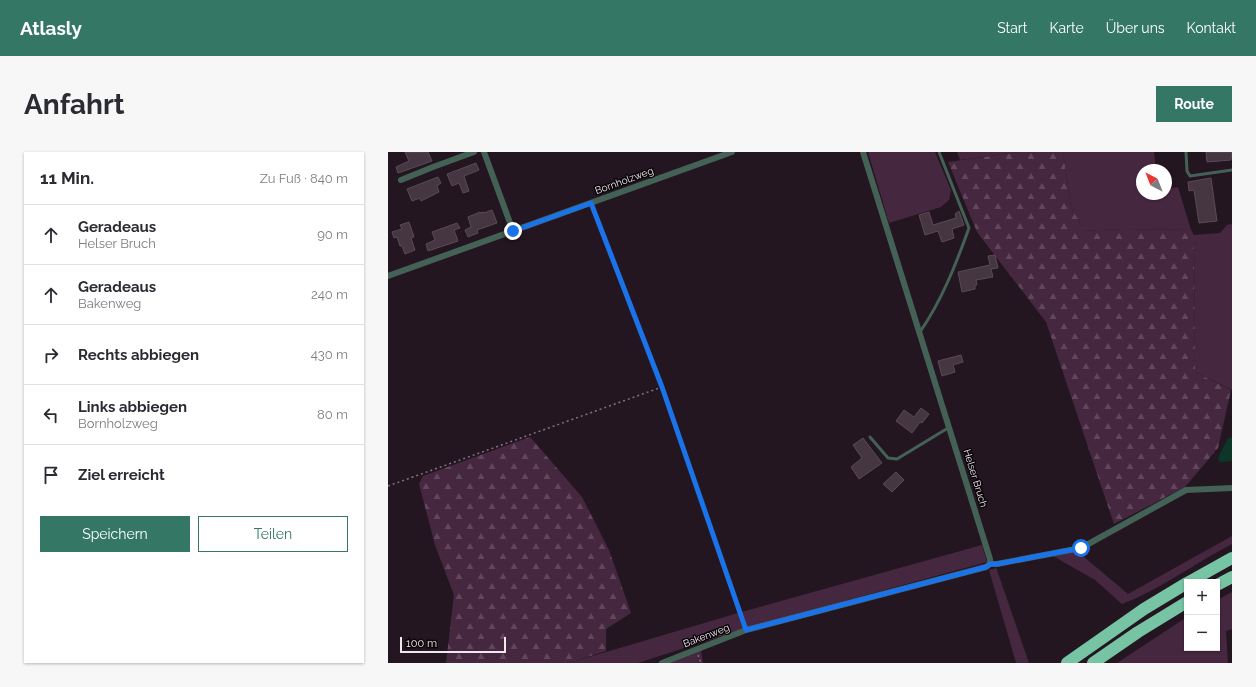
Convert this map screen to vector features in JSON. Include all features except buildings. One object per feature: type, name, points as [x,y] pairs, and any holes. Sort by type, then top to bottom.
[{"type":"highway","points":[[1194,579],[1232,558]]},
{"type":"highway","points":[[1220,584],[1232,578]]},
{"type":"highway","points":[[1067,663],[1144,608],[1184,584]]},
{"type":"highway","points":[[1093,663],[1138,632],[1184,604]]},
{"type":"street","points":[[400,180],[474,152]]},
{"type":"street","points":[[484,152],[513,231]]},
{"type":"street","name":"Bornholzweg","points":[[388,276],[732,152]]},
{"type":"street","name":"Helser Bruch","points":[[863,152],[950,428],[990,559],[990,564]]},
{"type":"street","points":[[990,564],[997,564],[1081,548],[1186,490],[1232,488]]},
{"type":"street","name":"Bakenweg","points":[[662,663],[746,630],[986,567],[990,564]]},
{"type":"lane","points":[[920,332],[932,314],[957,261],[969,228],[939,152]]},
{"type":"lane","points":[[1186,152],[1187,171],[1190,176],[1232,170]]},
{"type":"lane","points":[[870,437],[888,458],[897,459],[950,428]]},
{"type":"path","points":[[591,203],[662,387],[746,630]]},
{"type":"path","points":[[388,486],[662,387]]},
{"type":"green space","points":[[868,152],[935,152],[951,190],[949,200],[941,207],[889,223]]},
{"type":"green space","points":[[957,152],[1020,152],[960,160]]},
{"type":"green space","points":[[1020,152],[1063,152],[1071,207],[1085,231],[1122,229],[1191,230],[1194,235],[1195,372],[1231,390],[1218,448],[1185,487],[1114,524],[1046,322],[977,232],[948,162]]},
{"type":"green space","points":[[1063,152],[1154,152],[1155,164],[1136,164],[1136,200],[1172,200],[1172,188],[1178,187],[1191,230],[1122,229],[1085,231],[1071,207]]},
{"type":"green space","points":[[1232,224],[1232,390],[1195,372],[1194,235],[1220,233],[1227,225]]},
{"type":"green space","points":[[530,437],[582,497],[609,550],[631,613],[606,629],[606,651],[569,663],[446,663],[454,595],[435,545],[419,484],[423,476]]},
{"type":"green space","points":[[1232,536],[1232,544],[1150,591],[1122,604],[1095,580],[1053,556],[1077,551],[1128,594]]},
{"type":"green space","points":[[982,545],[987,562],[749,627],[638,663],[569,663],[738,613]]},
{"type":"green space","points":[[997,568],[1029,663],[1016,663],[989,570]]},
{"type":"green space","points":[[1232,592],[1232,629],[1226,631],[1228,663],[1117,663],[1184,619],[1184,651],[1220,651],[1220,598]]},
{"type":"green space","points":[[701,650],[703,663],[668,663]]},
{"type":"shaded area","points":[[1232,437],[1232,461],[1221,462],[1218,458],[1228,438]]},
{"type":"route","points":[[513,231],[591,203],[662,387],[746,630],[835,608],[986,567],[990,564],[997,564],[1081,548]]}]
